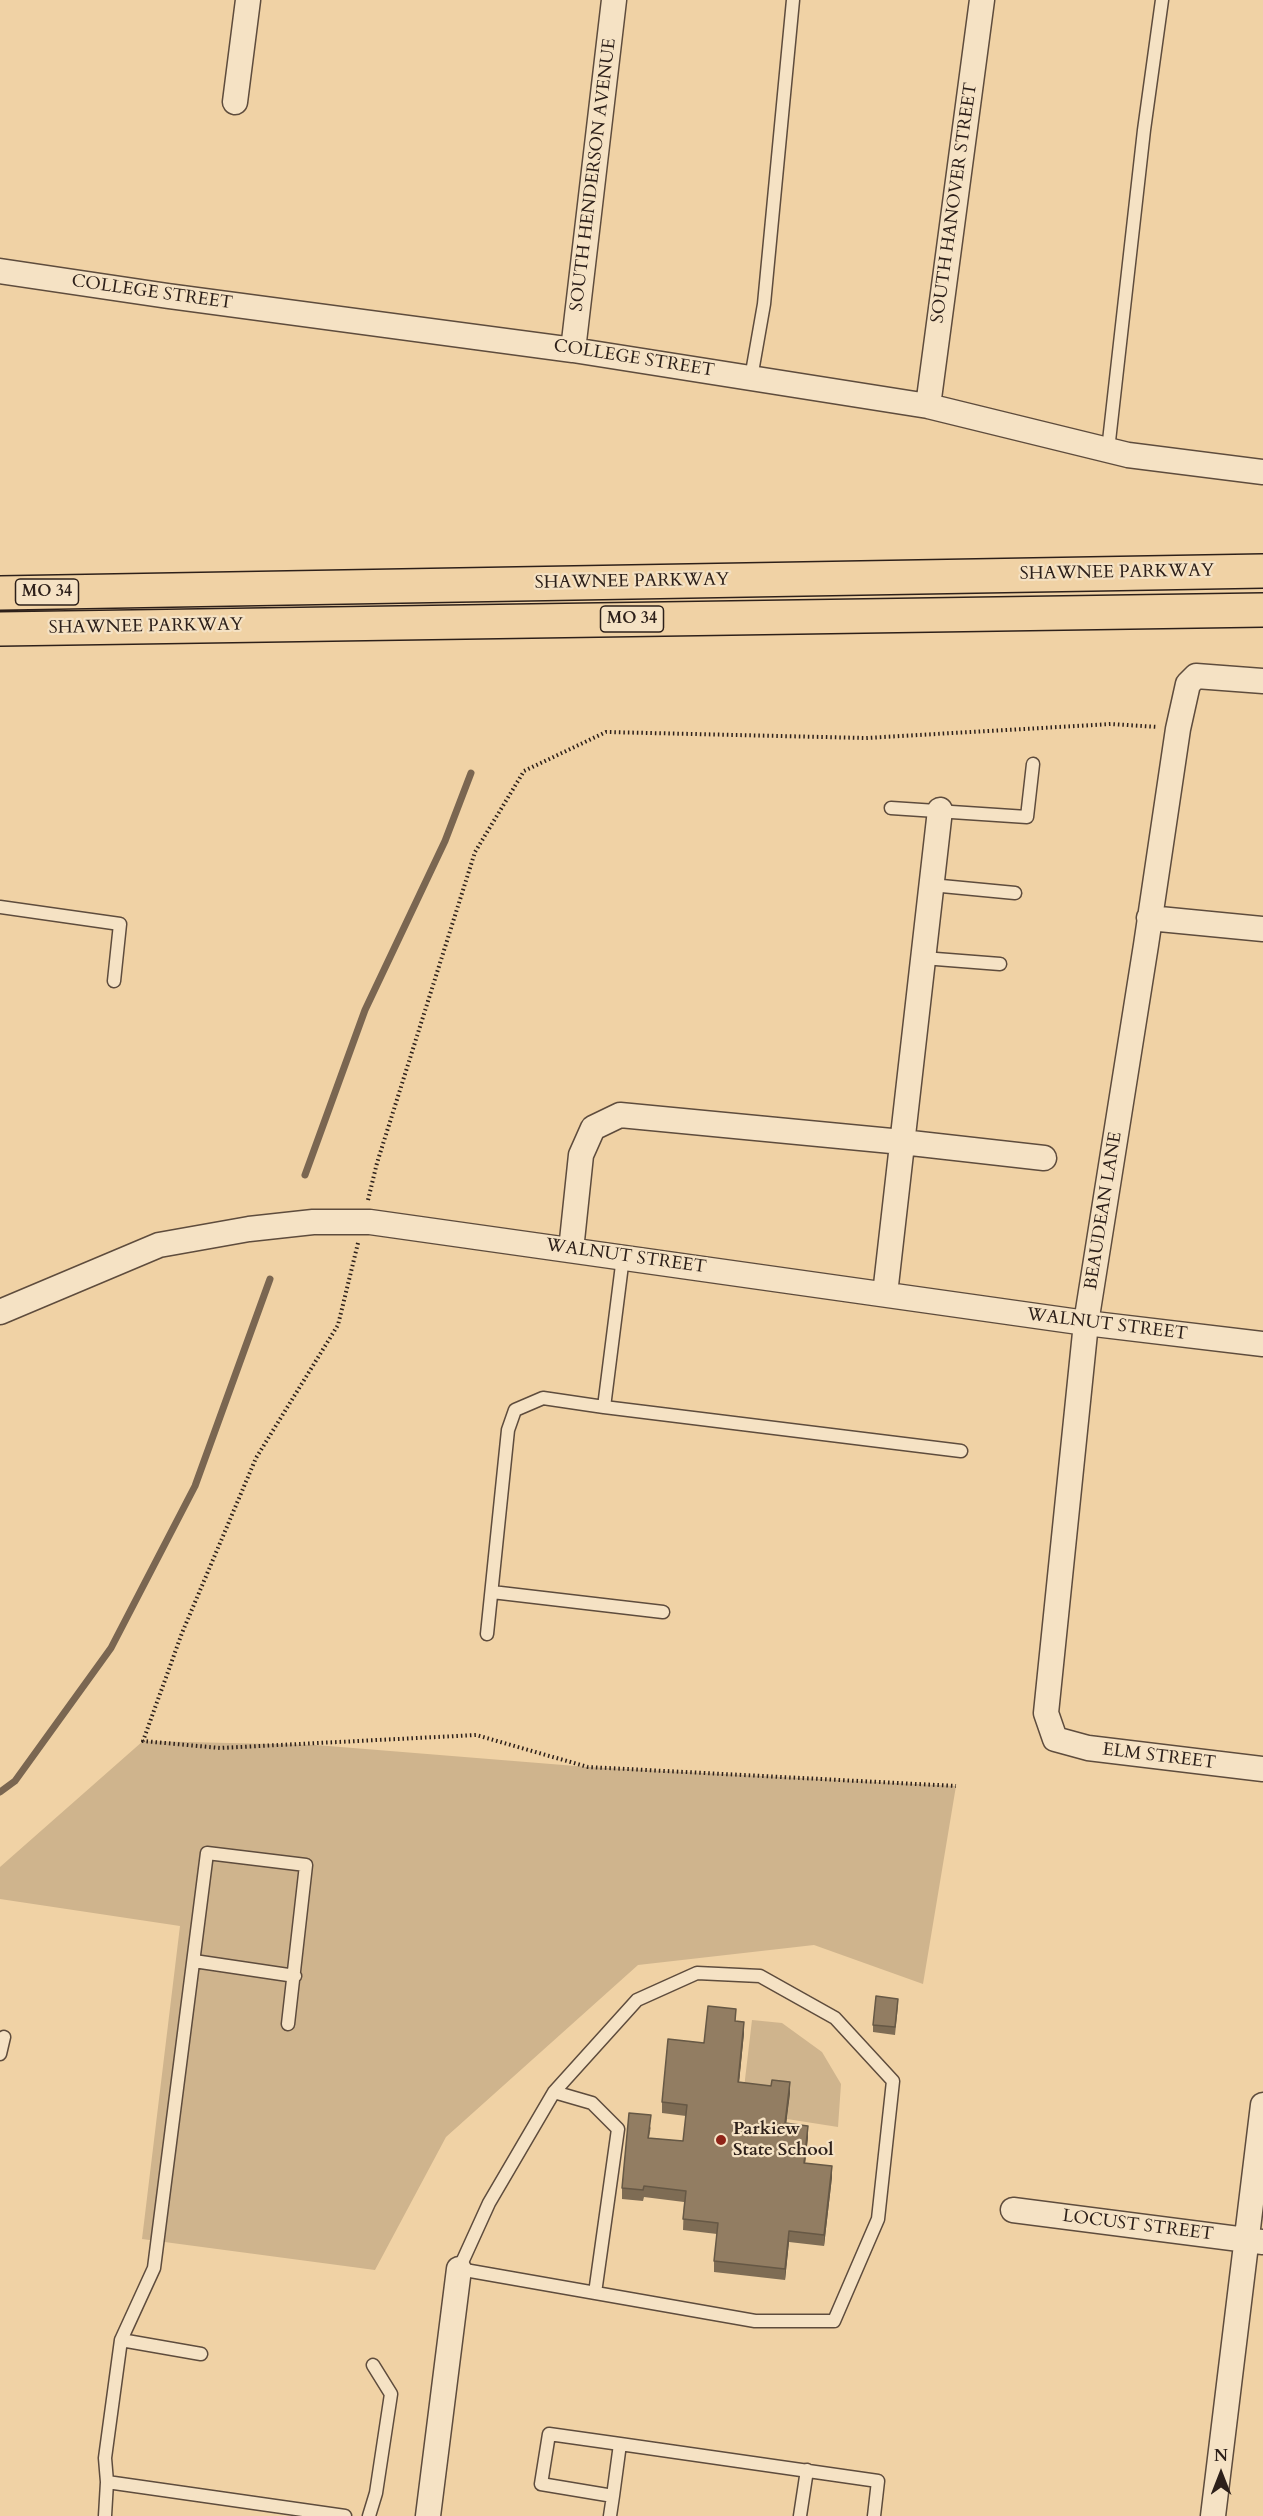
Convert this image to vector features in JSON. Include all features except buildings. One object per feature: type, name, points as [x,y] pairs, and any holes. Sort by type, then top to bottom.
[{"type":"highway","name":"SHAWNEE PARKWAY","points":[[0,593],[1263,571]]},
{"type":"highway","name":"SHAWNEE PARKWAY","points":[[0,629],[1263,610]]},
{"type":"street","points":[[235,102],[248,0]]},
{"type":"street","name":"SOUTH HENDERSON AVENUE","points":[[573,350],[615,0]]},
{"type":"street","name":"SOUTH HANOVER STREET","points":[[928,406],[982,0]]},
{"type":"street","name":"COLLEGE STREET","points":[[0,271],[168,296],[573,350],[928,406],[1128,455],[1263,472]]},
{"type":"street","name":"BEAUDEAN LANE","points":[[1055,1740],[1046,1713],[1086,1323],[1178,729],[1188,684],[1196,676],[1263,681]]},
{"type":"street","points":[[885,1294],[940,810]]},
{"type":"street","points":[[1149,918],[1263,929]]},
{"type":"street","points":[[571,1250],[581,1155],[593,1128],[620,1115],[1044,1158]]},
{"type":"street","name":"WALNUT STREET","points":[[0,1312],[159,1245],[260,1228],[313,1222],[363,1222],[1086,1323],[1263,1344]]},
{"type":"street","name":"ELM STREET","points":[[1055,1740],[1088,1748],[1263,1769]]},
{"type":"street","points":[[1213,2516],[1255,2241],[1263,2104]]},
{"type":"street","name":"LOCUST STREET","points":[[1013,2210],[1255,2241]]},
{"type":"street","points":[[428,2516],[459,2270]]},
{"type":"lane","points":[[751,378],[764,304],[794,0]]},
{"type":"lane","points":[[1108,450],[1144,130],[1162,0]]},
{"type":"lane","points":[[891,808],[1027,816],[1033,764]]},
{"type":"lane","points":[[931,885],[1015,893]]},
{"type":"lane","points":[[0,907],[120,924],[114,981]]},
{"type":"lane","points":[[923,958],[1000,964]]},
{"type":"lane","points":[[604,1407],[623,1257]]},
{"type":"lane","points":[[487,1634],[508,1430],[515,1410],[543,1398],[961,1451]]},
{"type":"lane","points":[[492,1592],[663,1612]]},
{"type":"lane","points":[[105,2516],[107,2482],[105,2458],[121,2340],[154,2268],[207,1853],[306,1865],[296,1976],[288,2024]]},
{"type":"lane","points":[[194,1961],[296,1976]]},
{"type":"lane","points":[[697,1973],[760,1977],[835,2018],[893,2081],[878,2219],[834,2321],[755,2321],[459,2270],[489,2203],[554,2092],[637,2000],[697,1973]]},
{"type":"lane","points":[[0,2054],[4,2037]]},
{"type":"lane","points":[[554,2092],[592,2103],[618,2129],[595,2293]]},
{"type":"lane","points":[[121,2340],[201,2354]]},
{"type":"lane","points":[[369,2516],[376,2493],[392,2394],[373,2365]]},
{"type":"lane","points":[[613,2496],[541,2484],[549,2434],[878,2481],[874,2516]]},
{"type":"lane","points":[[610,2516],[620,2444]]},
{"type":"lane","points":[[800,2516],[807,2470]]},
{"type":"lane","points":[[107,2482],[345,2516]]},
{"type":"path","points":[[956,1786],[588,1767],[476,1735],[220,1748],[143,1741],[182,1633],[255,1458],[338,1325],[376,1163],[475,852],[524,771],[606,732],[867,738],[1111,724],[1178,729]]},
{"type":"shaded area","points":[[143,1741],[316,1745],[588,1767],[956,1786],[923,1984],[814,1945],[638,1965],[446,2137],[375,2270],[142,2239],[180,1926],[0,1899],[0,1867]]},
{"type":"shaded area","points":[[752,2020],[782,2023],[822,2052],[841,2084],[838,2127],[787,2119],[790,2090],[744,2088]]},
{"type":"waterway","points":[[305,1175],[365,1010],[445,841],[471,773]]},
{"type":"waterway","points":[[0,1792],[15,1781],[111,1648],[195,1486],[270,1279]]},
{"type":"place","name":"Parkiew State School","points":[[721,2140]]}]
